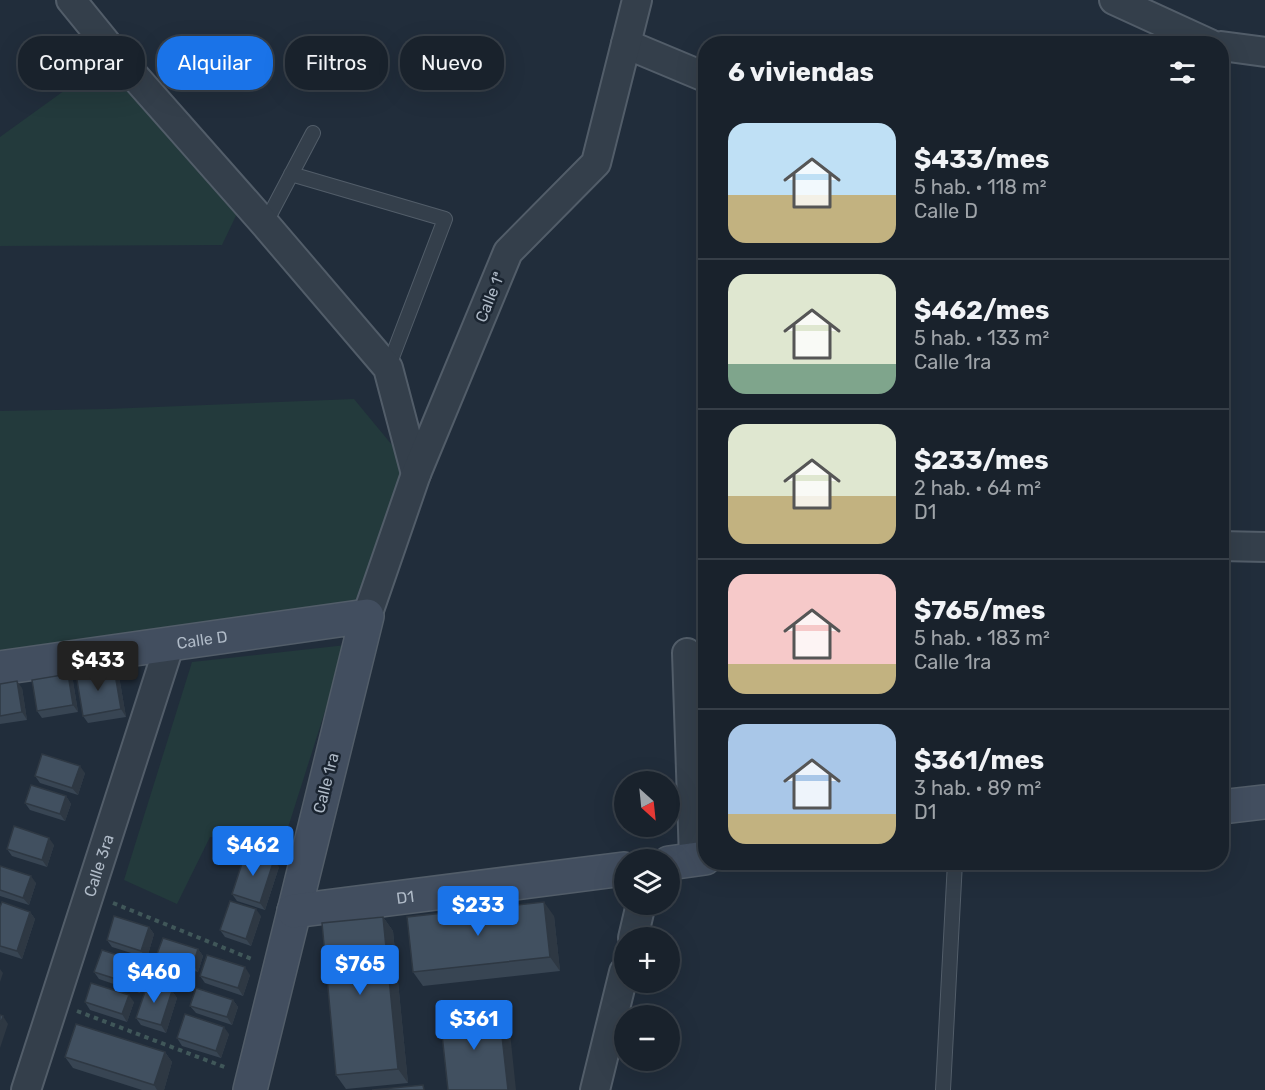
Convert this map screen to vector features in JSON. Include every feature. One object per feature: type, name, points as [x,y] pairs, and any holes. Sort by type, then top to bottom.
[{"type":"street","points":[[71,0],[122,62],[388,368],[417,474]]},
{"type":"street","name":"Calle 1ª","points":[[367,616],[417,474],[508,252],[596,163],[637,0]]},
{"type":"street","points":[[1114,0],[1193,36]]},
{"type":"street","points":[[626,44],[698,74]]},
{"type":"street","points":[[1229,47],[1265,52]]},
{"type":"street","points":[[1229,546],[1265,547]]},
{"type":"street","name":"Calle D","points":[[0,668],[367,616]]},
{"type":"street","name":"Calle 1ra","points":[[251,1084],[367,616]]},
{"type":"street","name":"Calle 3ra","points":[[26,1090],[170,643]]},
{"type":"street","points":[[687,653],[689,860]]},
{"type":"street","points":[[1229,806],[1265,802]]},
{"type":"street","name":"D1","points":[[294,911],[614,870]]},
{"type":"street","points":[[595,1090],[619,993]]},
{"type":"lane","points":[[265,224],[313,133]]},
{"type":"lane","points":[[291,174],[445,219],[388,368]]},
{"type":"lane","points":[[943,1090],[955,870]]},
{"type":"path","points":[[90,893],[279,970]]},
{"type":"path","points":[[54,1002],[251,1084]]},
{"type":"green space","points":[[145,88],[243,201],[222,245],[0,246],[0,137],[65,90]]},
{"type":"green space","points":[[354,399],[416,474],[367,616],[0,668],[0,411]]},
{"type":"green space","points":[[346,645],[285,837],[210,837],[177,904],[124,880],[192,662]]},
{"type":"building","points":[[114,668],[121,709],[83,716],[76,674]]},
{"type":"building","points":[[68,674],[73,705],[37,711],[32,680]]},
{"type":"building","points":[[17,681],[22,712],[0,716],[0,684]]},
{"type":"building","points":[[42,754],[80,766],[72,788],[35,776]]},
{"type":"building","points":[[31,785],[66,796],[60,814],[25,803]]},
{"type":"building","points":[[14,826],[49,838],[42,860],[7,849]]},
{"type":"building","points":[[246,851],[274,860],[260,903],[232,894]]},
{"type":"building","points":[[0,866],[31,876],[23,898],[0,890]]},
{"type":"building","points":[[230,901],[256,909],[246,939],[220,930]]},
{"type":"building","points":[[2,902],[30,912],[17,951],[0,946]]},
{"type":"building","points":[[544,902],[550,957],[413,972],[407,917]]},
{"type":"building","points":[[114,916],[149,927],[141,951],[107,940]]},
{"type":"building","points":[[383,917],[398,1069],[336,1075],[322,923]]},
{"type":"building","points":[[163,938],[198,949],[193,965],[157,954]]},
{"type":"building","points":[[102,950],[142,963],[135,985],[94,972]]},
{"type":"building","points":[[207,955],[245,967],[238,988],[200,976]]},
{"type":"building","points":[[91,983],[129,995],[122,1014],[85,1002]]},
{"type":"building","points":[[148,983],[172,991],[161,1025],[136,1018]]},
{"type":"building","points":[[196,988],[233,1000],[227,1017],[190,1006]]},
{"type":"building","points":[[499,1009],[508,1090],[448,1090],[440,1016]]},
{"type":"building","points":[[185,1014],[224,1027],[216,1051],[177,1038]]},
{"type":"building","points":[[76,1024],[165,1052],[154,1085],[65,1057]]},
{"type":"building","points":[[423,1085],[424,1090],[372,1090]]}]
